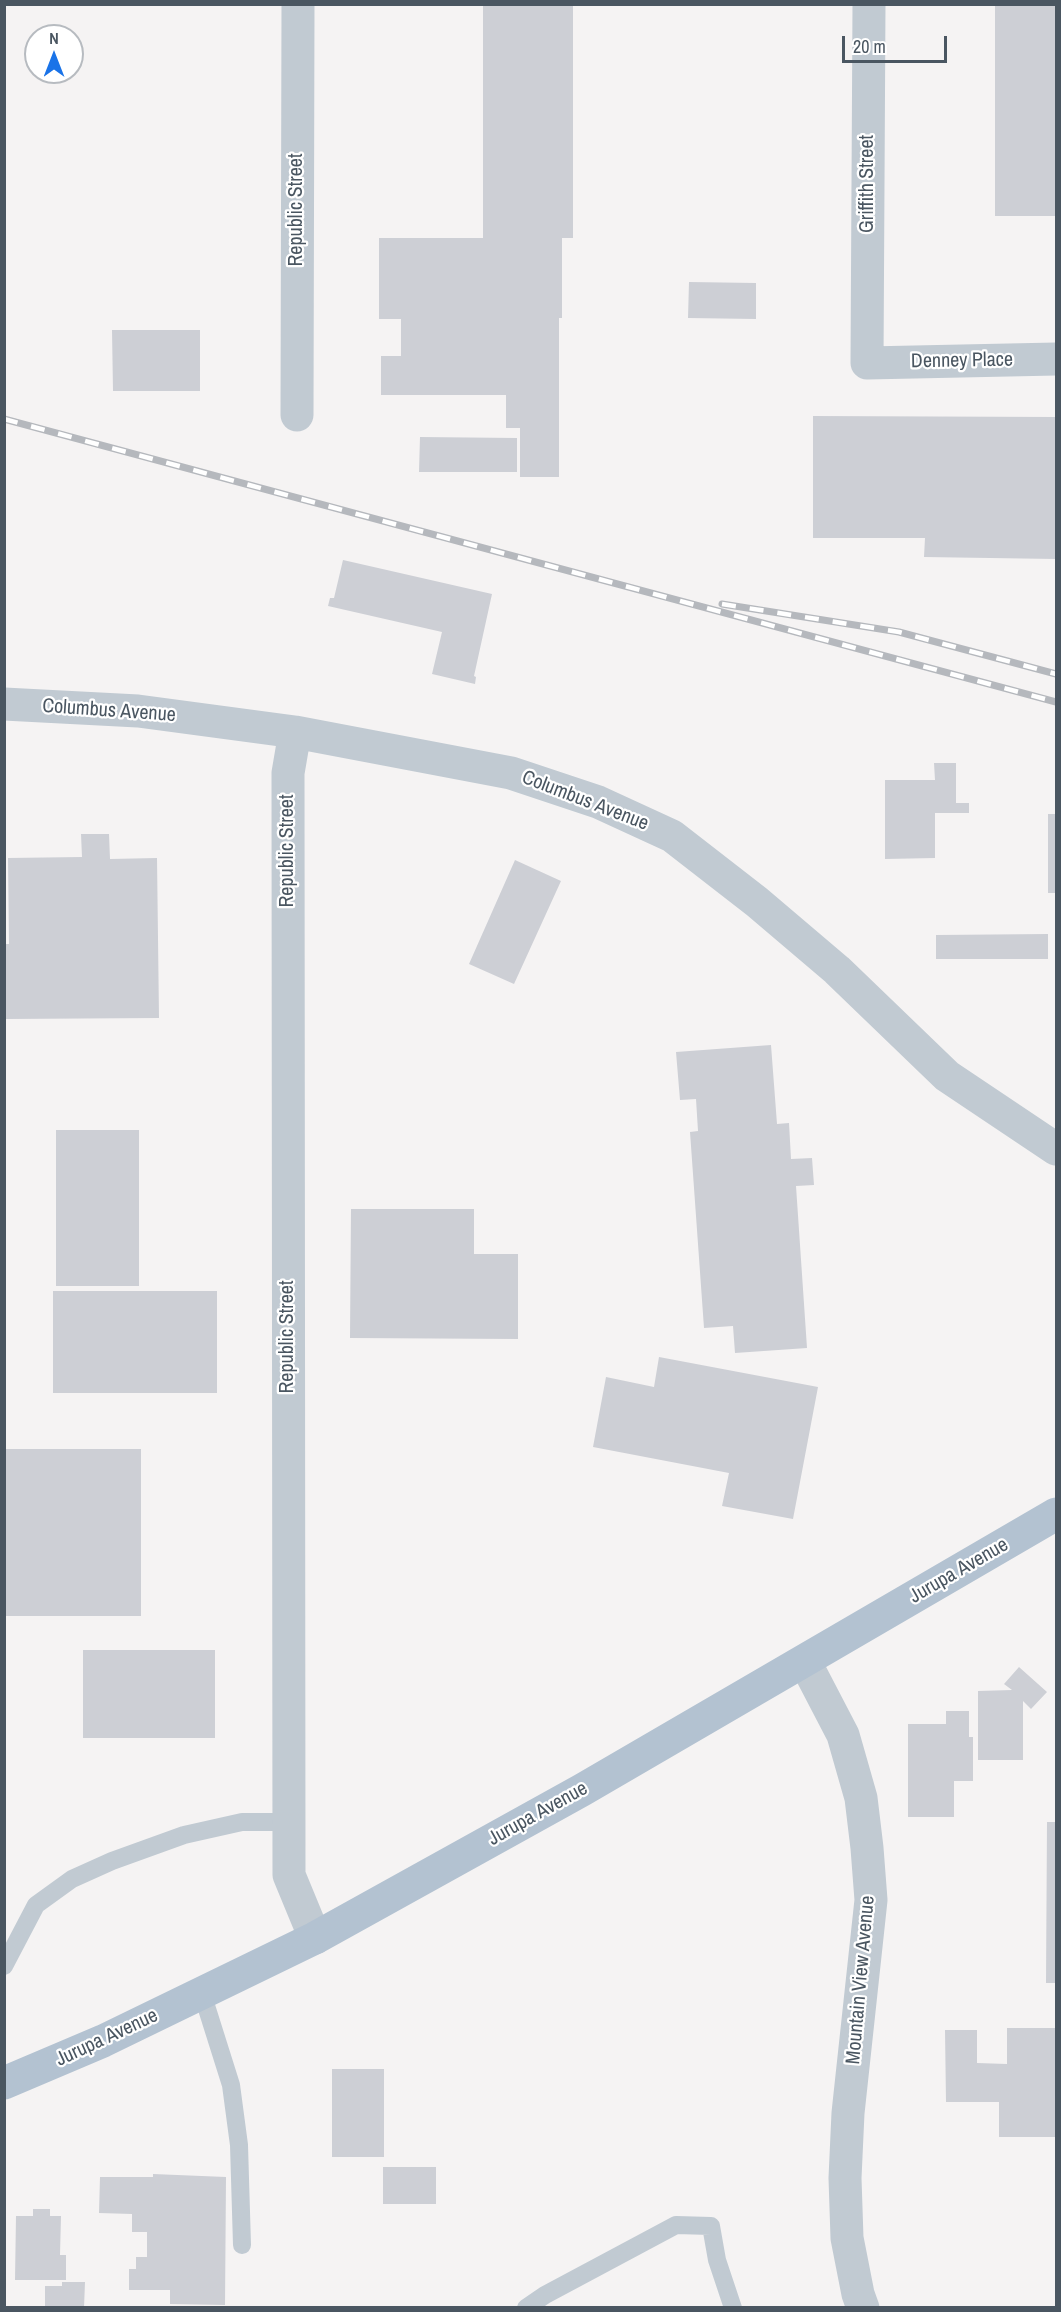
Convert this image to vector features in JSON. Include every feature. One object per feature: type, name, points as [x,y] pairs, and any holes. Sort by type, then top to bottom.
[{"type":"main road","name":"Jurupa Avenue","points":[[7,2078],[103,2041],[315,1938],[582,1790],[1056,1515]]},
{"type":"street","name":"Republic Street","points":[[297,415],[298,4]]},
{"type":"street","name":"Griffith Street","points":[[867,363],[869,4]]},
{"type":"street","name":"Denney Place","points":[[867,363],[1056,359]]},
{"type":"street","name":"Columbus Avenue","points":[[4,704],[138,711],[295,732],[512,773],[598,802],[672,836],[757,902],[837,970],[947,1076],[1056,1149]]},
{"type":"street","name":"Republic Street","points":[[295,732],[288,773],[289,1875],[315,1938]]},
{"type":"street","name":"Mountain View Avenue","points":[[805,1662],[843,1735],[861,1798],[867,1848],[871,1900],[848,2113],[845,2178],[847,2238],[858,2294],[863,2307]]},
{"type":"lane","points":[[4,1966],[36,1905],[72,1879],[184,1835],[242,1822],[289,1822]]},
{"type":"lane","points":[[202,1993],[231,2085],[238,2145],[243,2245]]},
{"type":"lane","points":[[526,2307],[676,2225],[711,2226],[717,2260],[732,2307]]},
{"type":"building","points":[[483,4],[573,4],[573,238],[562,238],[562,318],[559,318],[559,477],[520,477],[520,428],[506,428],[506,395],[381,395],[381,356],[401,356],[401,319],[379,319],[379,238],[483,238]]},
{"type":"building","points":[[995,4],[1056,4],[1056,216],[995,216]]},
{"type":"building","points":[[689,282],[756,283],[756,319],[688,318]]},
{"type":"building","points":[[112,330],[200,330],[200,391],[113,391]]},
{"type":"building","points":[[813,416],[1056,417],[1056,559],[924,557],[925,538],[813,538]]},
{"type":"building","points":[[420,437],[517,438],[517,472],[419,472]]},
{"type":"building","points":[[343,560],[492,594],[474,676],[476,677],[475,684],[432,674],[442,632],[328,606],[330,598],[334,598]]},
{"type":"building","points":[[934,763],[956,763],[956,803],[969,803],[969,813],[935,813],[935,858],[885,859],[885,780],[935,780]]},
{"type":"building","points":[[1048,814],[1056,814],[1056,893],[1048,893]]},
{"type":"building","points":[[81,834],[109,834],[110,859],[157,858],[159,1018],[6,1019],[4,944],[9,944],[8,858],[82,857]]},
{"type":"building","points":[[515,860],[561,881],[514,984],[469,964]]},
{"type":"building","points":[[1048,934],[1048,959],[936,959],[936,935]]},
{"type":"building","points":[[771,1045],[777,1124],[789,1123],[791,1159],[812,1158],[814,1185],[796,1186],[807,1348],[735,1353],[733,1326],[704,1328],[690,1132],[698,1131],[696,1099],[680,1100],[676,1052]]},
{"type":"building","points":[[56,1130],[139,1130],[139,1286],[56,1286]]},
{"type":"building","points":[[351,1209],[474,1209],[474,1254],[518,1254],[518,1339],[350,1338]]},
{"type":"building","points":[[53,1291],[217,1291],[217,1393],[53,1393]]},
{"type":"building","points":[[659,1357],[818,1387],[793,1519],[722,1506],[729,1473],[593,1447],[606,1377],[654,1387]]},
{"type":"building","points":[[5,1449],[141,1449],[141,1616],[5,1616]]},
{"type":"building","points":[[83,1650],[215,1650],[215,1738],[83,1738]]},
{"type":"building","points":[[1019,1667],[1047,1692],[1031,1709],[1023,1701],[1023,1760],[978,1760],[978,1691],[1012,1690],[1004,1684]]},
{"type":"building","points":[[946,1711],[969,1711],[969,1737],[973,1737],[973,1781],[954,1781],[954,1817],[908,1817],[908,1724],[946,1724]]},
{"type":"building","points":[[1047,1822],[1056,1822],[1056,1983],[1046,1983]]},
{"type":"building","points":[[1007,2028],[1056,2028],[1056,2137],[999,2137],[999,2102],[946,2102],[945,2030],[977,2030],[977,2063],[1007,2064]]},
{"type":"building","points":[[332,2069],[384,2069],[384,2157],[332,2157]]},
{"type":"building","points":[[383,2167],[436,2167],[436,2204],[383,2204]]},
{"type":"building","points":[[153,2174],[226,2177],[225,2305],[170,2304],[170,2290],[129,2290],[129,2269],[136,2269],[136,2257],[147,2257],[147,2232],[132,2232],[132,2214],[99,2213],[100,2177],[153,2177]]},
{"type":"building","points":[[33,2209],[50,2209],[50,2216],[61,2216],[60,2255],[66,2255],[66,2280],[15,2280],[16,2216],[33,2216]]},
{"type":"building","points":[[62,2282],[85,2282],[84,2308],[45,2308],[45,2286],[62,2286]]},
{"type":"railway","points":[[4,419],[1056,702]]},
{"type":"railway","points":[[722,604],[899,632],[1056,674]]}]
